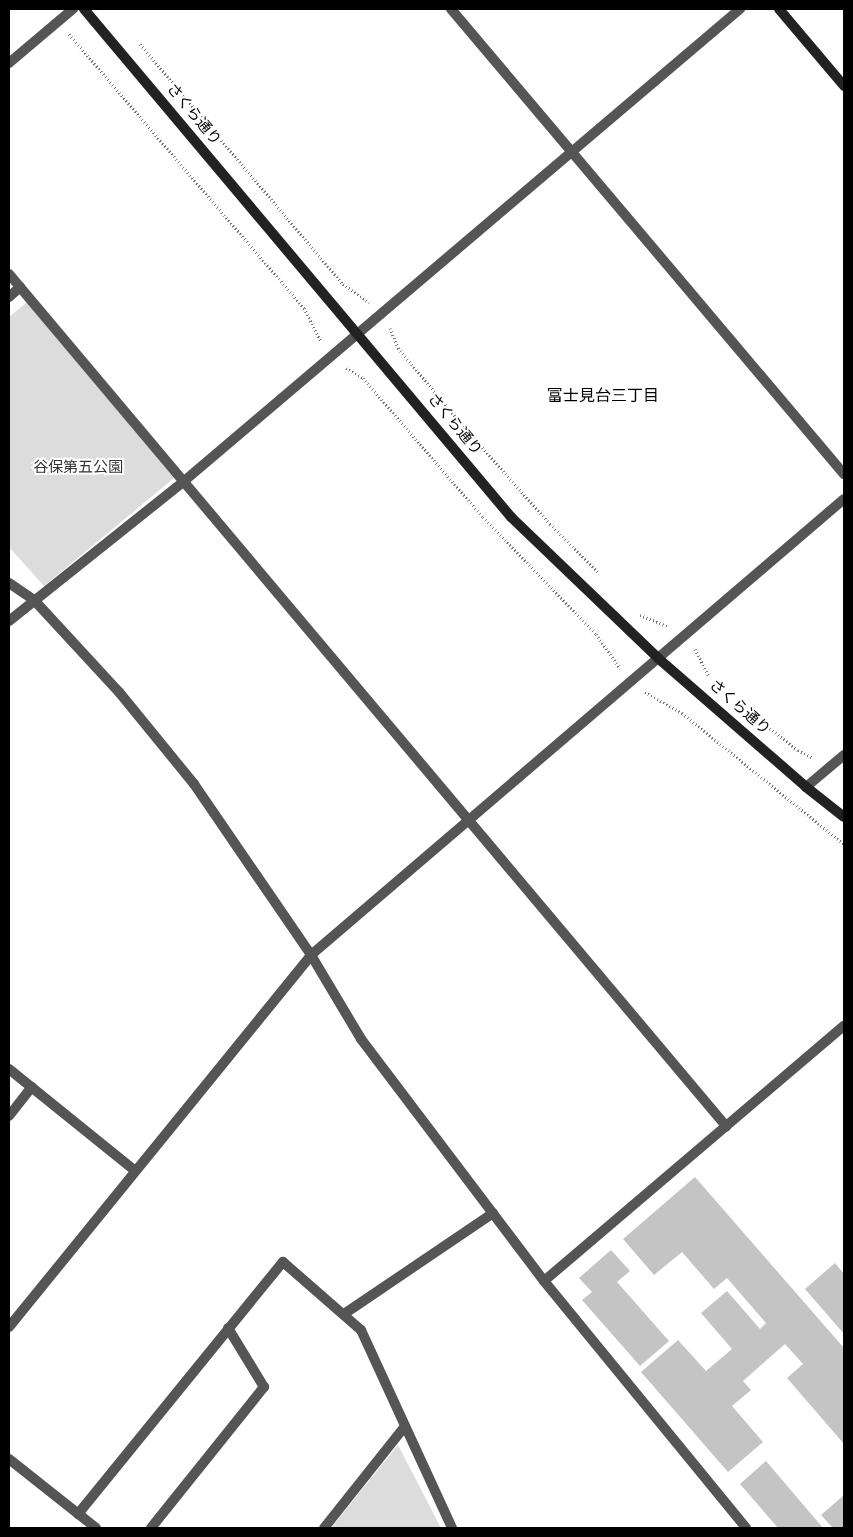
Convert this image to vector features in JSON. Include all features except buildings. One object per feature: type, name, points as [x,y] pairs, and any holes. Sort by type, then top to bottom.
[{"type":"street","points":[[9,63],[73,9]]},
{"type":"street","name":"さくら通り","points":[[84,9],[511,517],[659,659],[806,787],[844,817]]},
{"type":"street","points":[[451,9],[844,474]]},
{"type":"street","points":[[9,621],[183,482],[740,9]]},
{"type":"street","points":[[779,9],[844,86]]},
{"type":"street","points":[[9,274],[726,1126]]},
{"type":"street","points":[[9,297],[20,287]]},
{"type":"street","points":[[9,1327],[134,1170],[311,955],[844,499]]},
{"type":"street","points":[[9,583],[34,600],[119,692],[194,784],[311,955],[361,1039],[544,1281],[746,1528]]},
{"type":"street","points":[[806,787],[844,755]]},
{"type":"street","points":[[544,1281],[844,1026]]},
{"type":"street","points":[[9,1069],[134,1170]]},
{"type":"street","points":[[9,1116],[32,1087]]},
{"type":"street","points":[[344,1314],[493,1213]]},
{"type":"street","points":[[78,1514],[282,1262],[362,1330],[452,1528]]},
{"type":"street","points":[[151,1528],[264,1388],[228,1328]]},
{"type":"street","points":[[324,1528],[405,1426]]},
{"type":"street","points":[[9,1458],[96,1528]]},
{"type":"path","points":[[70,35],[304,308],[322,344]]},
{"type":"path","points":[[136,38],[343,284],[370,302]]},
{"type":"path","points":[[389,324],[398,348],[453,414],[550,524],[601,575]]},
{"type":"path","points":[[634,608],[641,615],[671,628]]},
{"type":"path","points":[[606,648],[618,667]]},
{"type":"path","points":[[697,651],[708,675],[716,683]]},
{"type":"path","points":[[646,693],[682,713],[844,844]]},
{"type":"path","points":[[763,723],[798,750],[813,758]]},
{"type":"green space","name":"谷保第五公園","points":[[27,302],[174,478],[44,586],[9,547],[9,317]]},
{"type":"green space","points":[[398,1445],[441,1528],[331,1528]]},
{"type":"district","name":"富士見台三丁目","points":[[603,397]]}]
